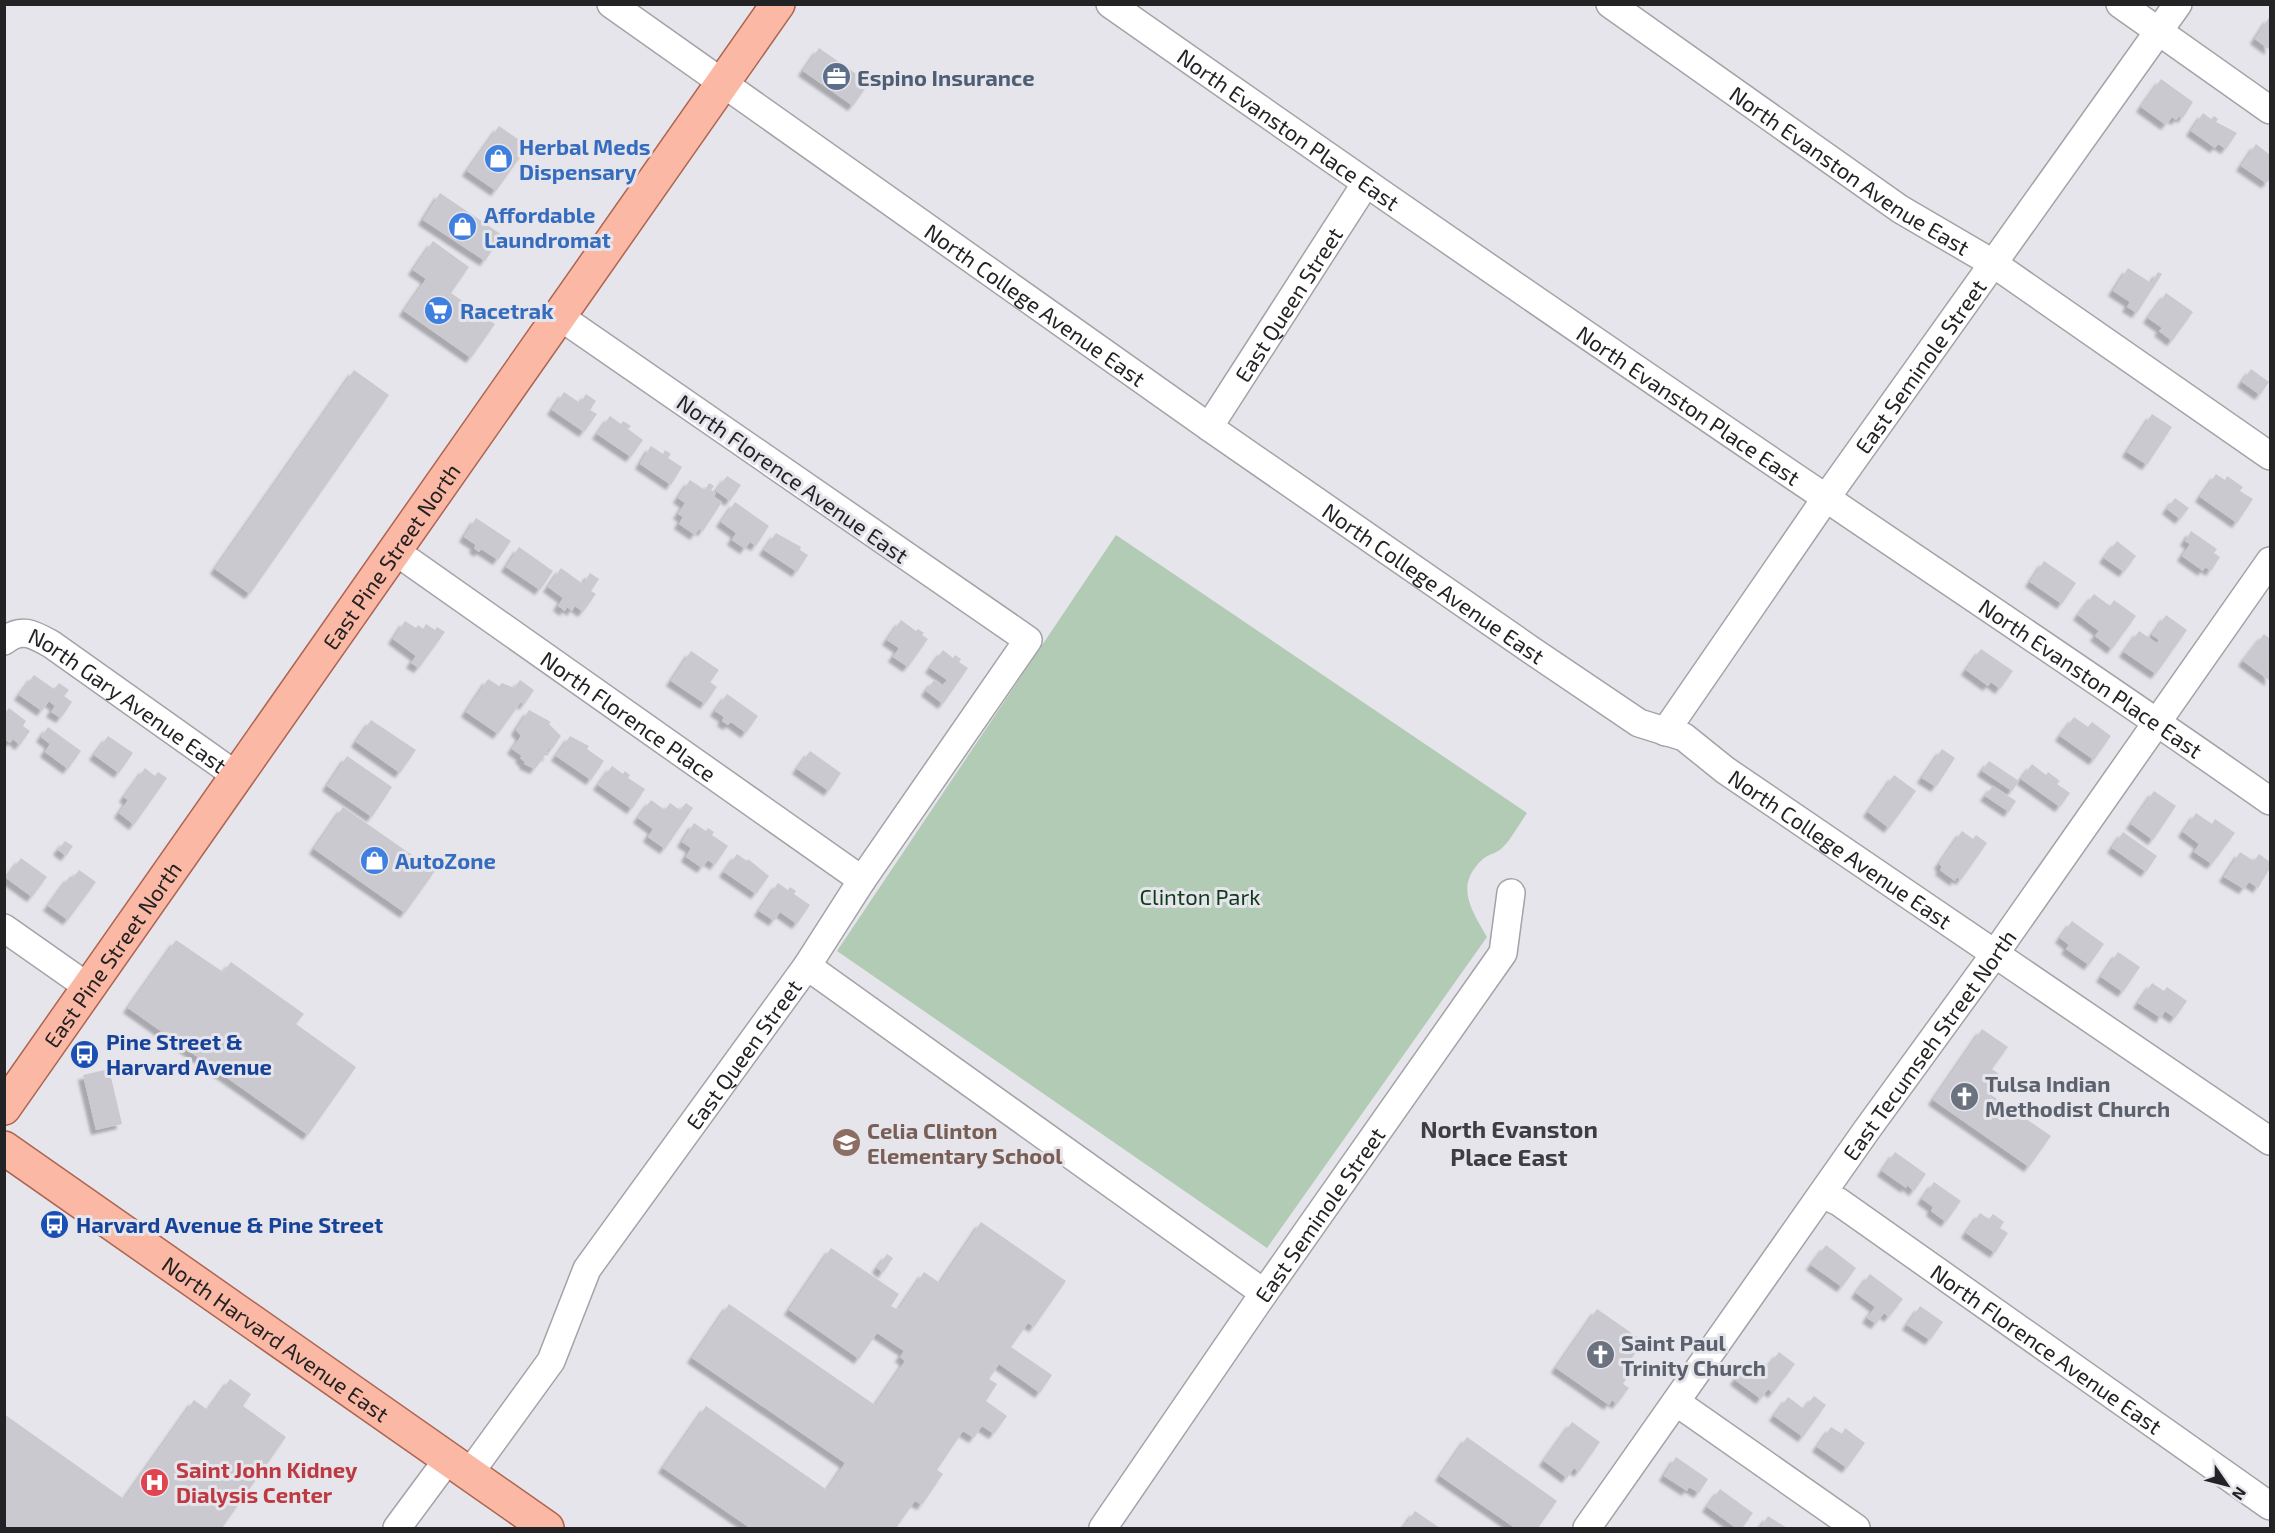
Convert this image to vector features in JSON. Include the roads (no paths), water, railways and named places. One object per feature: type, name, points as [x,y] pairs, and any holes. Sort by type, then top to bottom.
[{"type":"main road","name":"East Pine Street North","points":[[4,1108],[778,4]]},
{"type":"main road","name":"North Harvard Avenue East","points":[[4,1148],[547,1528]]},
{"type":"street","name":"North College Avenue East","points":[[611,4],[1209,427],[1639,723],[1684,737],[1725,770],[1994,955],[2271,1141]]},
{"type":"street","name":"North Evanston Place East","points":[[1110,4],[1366,183],[2271,801]]},
{"type":"street","name":"North Evanston Avenue East","points":[[1610,4],[1900,209],[1994,264],[2271,456]]},
{"type":"street","points":[[2120,4],[2271,110]]},
{"type":"street","name":"East Seminole Street","points":[[1665,732],[1826,498],[2178,4]]},
{"type":"street","name":"East Queen Street","points":[[1209,427],[1366,183]]},
{"type":"street","name":"North Florence Avenue East","points":[[559,316],[1028,640]]},
{"type":"street","name":"North Florence Place","points":[[395,551],[862,880]]},
{"type":"street","name":"East Tecumseh Street North","points":[[1587,1528],[1821,1194],[1994,955],[2271,561]]},
{"type":"street","name":"North Gary Avenue East","points":[[10,637],[27,633],[51,644],[237,776]]},
{"type":"street","name":"East Queen Street","points":[[398,1528],[458,1467],[551,1361],[587,1269],[807,966],[862,880],[1028,640]]},
{"type":"street","name":"East Seminole Street","points":[[1103,1528],[1264,1293],[1503,953],[1511,893]]},
{"type":"street","points":[[4,928],[88,987]]},
{"type":"street","points":[[807,966],[1264,1293]]},
{"type":"street","name":"North Florence Avenue East","points":[[1821,1194],[1839,1202],[2271,1506]]},
{"type":"street","points":[[1676,1402],[1856,1528]]},
{"type":"place","name":"Espino Insurance","points":[[836,77]]},
{"type":"place","name":"Herbal Meds Dispensary","points":[[498,159]]},
{"type":"place","name":"Affordable Laundromat","points":[[463,227]]},
{"type":"place","name":"Racetrak","points":[[439,310]]},
{"type":"place","name":"AutoZone","points":[[374,860]]},
{"type":"place","name":"Pine Street & Harvard Avenue","points":[[85,1054]]},
{"type":"place","name":"Tulsa Indian Methodist Church","points":[[1964,1096]]},
{"type":"place","name":"Celia Clinton Elementary School","points":[[846,1143]]},
{"type":"place","name":"Harvard Avenue & Pine Street","points":[[55,1224]]},
{"type":"place","name":"Saint Paul Trinity Church","points":[[1600,1355]]},
{"type":"place","name":"Saint John Kidney Dialysis Center","points":[[155,1482]]},
{"type":"district","name":"North Evanston Place East","points":[[1509,1142]]},
{"type":"park label","name":"Clinton Park","points":[[1200,896]]}]
